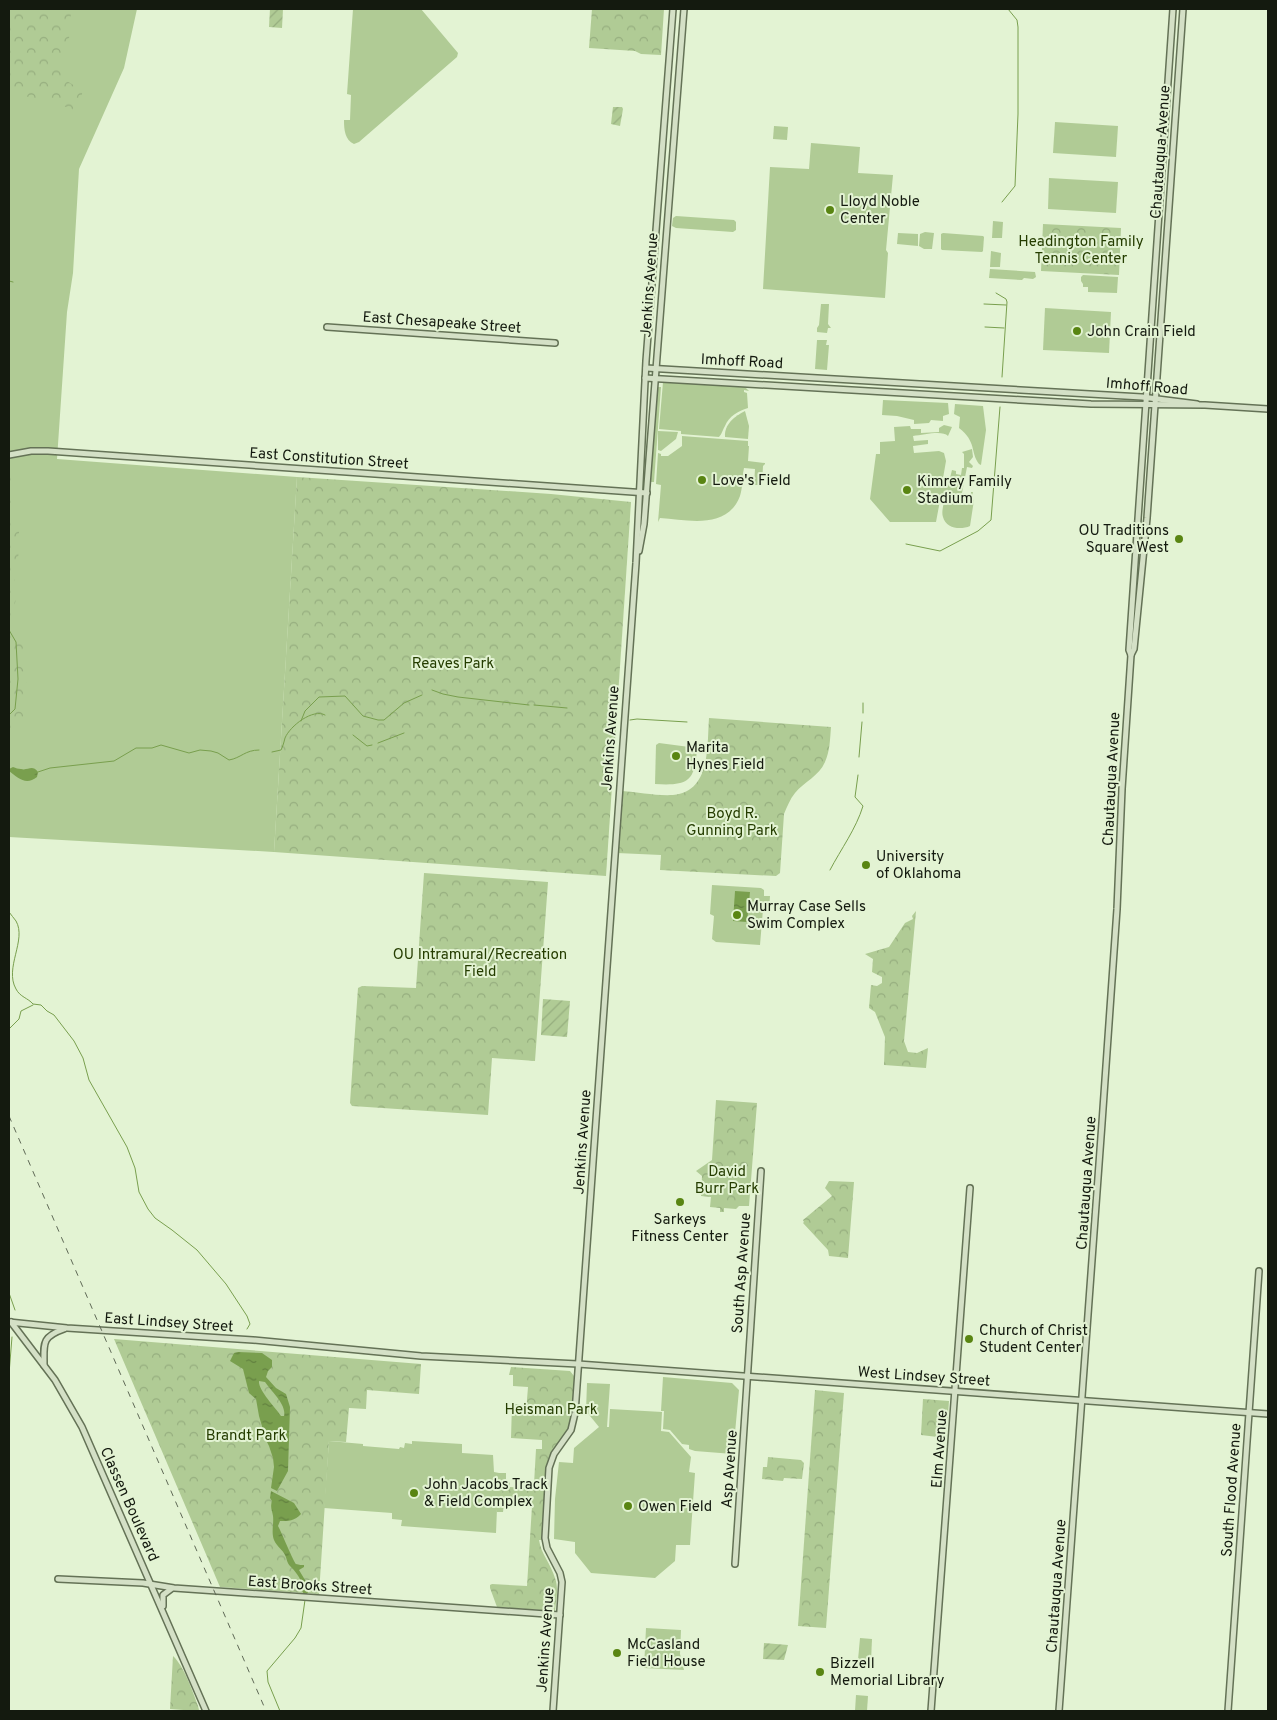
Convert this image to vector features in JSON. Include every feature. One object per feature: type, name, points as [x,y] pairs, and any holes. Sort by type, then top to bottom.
[{"type":"street","name":"Jenkins Avenue","points":[[554,1711],[561,1578],[547,1548],[545,1532],[550,1463],[556,1449],[572,1427],[578,1364],[636,563],[653,262],[673,9]]},
{"type":"street","name":"Jenkins Avenue","points":[[636,563],[644,524],[647,493],[663,263],[684,9]]},
{"type":"street","name":"Chautauqua Avenue","points":[[1131,655],[1129,650],[1173,9]]},
{"type":"street","name":"Chautauqua Avenue","points":[[1059,1711],[1117,909],[1122,789],[1131,655],[1134,649],[1147,518],[1183,9]]},
{"type":"street","points":[[653,262],[663,263]]},
{"type":"street","points":[[651,298],[661,299]]},
{"type":"street","name":"East Chesapeake Street","points":[[327,327],[555,342]]},
{"type":"street","name":"Imhoff Road","points":[[646,368],[1147,398],[1155,402]]},
{"type":"street","name":"Imhoff Road","points":[[645,378],[1072,402],[1146,405],[1155,402],[1184,401],[1205,405],[1268,409]]},
{"type":"street","name":"East Constitution Street","points":[[9,455],[31,451],[48,451],[647,493]]},
{"type":"street","name":"South Asp Avenue","points":[[748,1376],[761,1171]]},
{"type":"street","name":"Elm Avenue","points":[[932,1711],[970,1188]]},
{"type":"street","name":"South Flood Avenue","points":[[1228,1711],[1259,1271]]},
{"type":"street","name":"East Lindsey Street","points":[[10,1322],[67,1328],[507,1358],[514,1361],[578,1364]]},
{"type":"street","name":"Classen Boulevard","points":[[10,1322],[44,1365],[67,1399],[82,1427],[206,1711]]},
{"type":"street","points":[[44,1365],[44,1347],[47,1339],[53,1333],[67,1328]]},
{"type":"street","name":"West Lindsey Street","points":[[578,1364],[956,1393],[986,1393],[1268,1414]]},
{"type":"street","name":"Asp Avenue","points":[[735,1564],[748,1376]]},
{"type":"street","points":[[136,1583],[144,1580],[145,1570]]},
{"type":"street","name":"East Brooks Street","points":[[58,1579],[136,1583],[174,1588],[560,1615]]},
{"type":"street","points":[[163,1610],[164,1594],[174,1588]]},
{"type":"green space","points":[[9,9],[137,9],[124,68],[79,169],[73,273],[67,312],[57,459],[297,477],[274,852],[9,837]]},
{"type":"green space","points":[[9,9],[71,9],[70,35],[62,49],[63,66],[60,71],[65,80],[82,90],[80,102],[73,110],[56,103],[25,96],[9,95]]},
{"type":"green space","points":[[270,9],[283,9],[282,28],[269,27]]},
{"type":"green space","points":[[353,9],[421,9],[458,53],[457,57],[359,142],[354,144],[347,137],[344,120],[350,120],[351,95],[347,94]]},
{"type":"green space","points":[[592,9],[664,9],[661,55],[589,48]]},
{"type":"green space","points":[[613,107],[622,107],[623,109],[620,126],[611,124]]},
{"type":"green space","points":[[1055,122],[1118,126],[1116,157],[1053,153]]},
{"type":"green space","points":[[774,126],[788,127],[787,140],[773,139]]},
{"type":"green space","points":[[811,143],[860,147],[858,173],[893,175],[886,250],[888,253],[885,298],[763,289],[770,167],[809,169]]},
{"type":"green space","points":[[1049,178],[1118,182],[1116,213],[1048,209]]},
{"type":"green space","points":[[676,216],[734,220],[736,222],[736,230],[733,232],[676,228],[672,226],[673,218]]},
{"type":"green space","points":[[993,221],[1003,222],[1002,238],[992,238]]},
{"type":"green space","name":"Headington Family Tennis Center","points":[[1043,224],[1121,228],[1119,275],[1041,271]]},
{"type":"green space","points":[[925,232],[934,233],[932,249],[924,249],[919,246],[920,234]]},
{"type":"green space","points":[[898,233],[918,234],[918,246],[897,244]]},
{"type":"green space","points":[[941,234],[983,236],[983,251],[942,250]]},
{"type":"green space","points":[[991,251],[1001,253],[1000,267],[990,267]]},
{"type":"green space","points":[[990,269],[1035,272],[1036,277],[1033,279],[1024,278],[1022,280],[989,278]]},
{"type":"green space","points":[[1083,275],[1118,277],[1117,293],[1088,292],[1088,287],[1083,287],[1081,281]]},
{"type":"green space","points":[[821,304],[829,304],[828,324],[831,328],[828,328],[827,333],[817,332]]},
{"type":"green space","name":"John Crain Field","points":[[1045,308],[1111,312],[1109,353],[1043,350]]},
{"type":"green space","points":[[817,340],[827,340],[826,345],[829,345],[827,370],[815,369]]},
{"type":"green space","points":[[663,382],[744,386],[749,391],[744,390],[747,393],[748,408],[737,412],[731,417],[719,437],[681,434],[681,431],[659,429]]},
{"type":"green space","points":[[657,387],[661,387],[654,482],[650,482]]},
{"type":"green space","points":[[883,400],[948,403],[949,414],[943,416],[943,421],[931,420],[929,423],[914,424],[914,420],[882,415]]},
{"type":"green space","points":[[955,404],[983,406],[986,430],[981,465],[976,460],[971,442],[959,428],[960,417],[954,414]]},
{"type":"green space","points":[[745,411],[749,426],[748,439],[725,437],[728,424]]},
{"type":"green space","name":"Kimrey Family Stadium","points":[[944,425],[952,427],[948,436],[937,433],[913,436],[914,441],[928,440],[928,444],[913,446],[914,453],[939,451],[944,453],[946,461],[942,484],[948,486],[952,470],[956,471],[956,474],[961,475],[962,468],[964,468],[964,454],[962,452],[972,449],[973,457],[969,462],[973,466],[972,468],[967,467],[962,493],[971,495],[971,492],[973,492],[972,496],[941,495],[936,522],[890,522],[870,499],[876,454],[880,454],[880,442],[895,441],[894,427],[910,426],[911,429],[921,429],[921,433],[939,432],[939,428]]},
{"type":"green space","points":[[658,431],[678,432],[676,439],[661,451],[658,450]]},
{"type":"green space","name":"Love's Field","points":[[682,436],[748,441],[748,461],[765,463],[763,466],[762,485],[754,485],[755,469],[744,468],[740,496],[734,507],[726,514],[716,518],[694,521],[660,518],[658,522],[661,485],[656,484],[658,453],[661,456],[668,456],[682,446]]},
{"type":"green space","points":[[9,469],[15,473],[10,490],[16,496],[16,502],[12,508],[19,532],[18,563],[14,582],[16,599],[10,623],[22,641],[23,649],[21,654],[27,677],[23,717],[9,731],[9,710],[12,705],[8,669],[12,655],[9,650]]},
{"type":"green space","name":"Reaves Park","points":[[297,477],[551,494],[631,502],[606,876],[274,852]]},
{"type":"green space","points":[[945,497],[970,498],[974,500],[970,526],[958,528],[947,524],[942,515]]},
{"type":"green space","name":"Boyd R. Gunning Park","points":[[709,718],[831,727],[830,745],[825,762],[815,775],[795,793],[784,814],[780,873],[776,876],[660,870],[661,855],[617,853],[622,791],[673,795],[685,792],[694,786],[701,776],[707,753]]},
{"type":"green space","name":"Marita Hynes Field","points":[[659,743],[697,748],[694,768],[688,779],[676,784],[655,784],[656,745]]},
{"type":"green space","name":"OU Intramural/Recreation Field","points":[[424,873],[548,882],[535,1061],[492,1058],[488,1115],[352,1106],[350,1103],[358,988],[362,986],[416,988]]},
{"type":"green space","name":"Murray Case Sells Swim Complex","points":[[712,885],[761,888],[764,890],[764,896],[770,896],[769,910],[763,909],[760,945],[716,942],[712,939],[714,916],[710,914]]},
{"type":"green space","points":[[916,911],[904,1041],[908,1052],[917,1053],[928,1048],[926,1068],[884,1065],[885,1037],[875,1012],[869,1008],[871,985],[877,986],[882,983],[882,977],[872,972],[873,959],[865,954],[889,947],[905,923],[913,919],[912,916]]},
{"type":"green space","points":[[543,999],[570,1001],[567,1037],[541,1035]]},
{"type":"green space","name":"David Burr Park","points":[[716,1100],[757,1103],[749,1206],[739,1206],[736,1209],[724,1208],[724,1212],[720,1212],[720,1208],[710,1207],[711,1197],[701,1196],[702,1176],[696,1171],[712,1160]]},
{"type":"green space","points":[[829,1181],[854,1182],[848,1258],[829,1256],[828,1250],[803,1223],[803,1220],[832,1196],[825,1188]]},
{"type":"green space","name":"Brandt Park","points":[[114,1339],[421,1364],[419,1394],[367,1390],[366,1409],[349,1408],[346,1442],[329,1441],[319,1594],[220,1587]]},
{"type":"green space","name":"Heisman Park","points":[[511,1367],[570,1371],[574,1376],[575,1413],[571,1430],[550,1462],[545,1540],[539,1540],[557,1586],[555,1611],[497,1607],[490,1588],[492,1584],[527,1586],[532,1506],[504,1504],[503,1512],[497,1512],[497,1509],[501,1509],[503,1479],[498,1479],[499,1473],[506,1473],[506,1482],[510,1482],[509,1487],[529,1488],[530,1484],[534,1484],[536,1449],[542,1449],[542,1440],[511,1438],[512,1404],[519,1404],[519,1412],[526,1412],[528,1387],[513,1386],[513,1375],[509,1375]]},
{"type":"green space","points":[[663,1377],[732,1383],[739,1390],[733,1454],[689,1449],[689,1445],[682,1444],[670,1430],[663,1429],[664,1411],[661,1411]]},
{"type":"green space","points":[[587,1383],[610,1384],[607,1427],[609,1427],[610,1409],[662,1412],[661,1431],[669,1432],[691,1457],[689,1472],[695,1473],[690,1545],[676,1545],[675,1561],[655,1578],[591,1573],[575,1553],[575,1542],[554,1539],[555,1499],[559,1462],[573,1463],[574,1448],[599,1427],[586,1411]]},
{"type":"green space","points":[[815,1390],[844,1393],[826,1628],[798,1626]]},
{"type":"green space","points":[[923,1399],[949,1401],[946,1438],[921,1435]]},
{"type":"green space","name":"John Jacobs Track & Field Complex","points":[[329,1441],[399,1449],[400,1447],[404,1448],[405,1443],[412,1444],[412,1441],[462,1444],[462,1453],[493,1455],[494,1472],[499,1473],[499,1479],[503,1479],[501,1509],[497,1509],[496,1533],[401,1526],[402,1520],[392,1519],[392,1513],[324,1508]]},
{"type":"green space","points":[[768,1457],[801,1460],[804,1463],[802,1479],[784,1478],[783,1481],[762,1479],[763,1467],[767,1467]]},
{"type":"green space","points":[[646,1628],[681,1630],[680,1654],[684,1670],[644,1668]]},
{"type":"green space","points":[[860,1638],[872,1639],[871,1661],[858,1660]]},
{"type":"green space","points":[[764,1643],[788,1645],[784,1660],[763,1659]]},
{"type":"green space","points":[[173,1656],[188,1680],[198,1706],[199,1710],[197,1711],[170,1709]]},
{"type":"green space","points":[[856,1695],[868,1696],[867,1711],[855,1711]]},
{"type":"water","points":[[13,767],[18,769],[34,768],[38,772],[37,777],[29,781],[22,780],[9,771]]},
{"type":"water","points":[[735,891],[750,892],[747,922],[733,921]]},
{"type":"water","points":[[234,1353],[262,1353],[272,1360],[272,1367],[266,1377],[276,1388],[286,1394],[290,1407],[288,1471],[277,1491],[271,1488],[274,1467],[273,1458],[259,1416],[256,1399],[249,1393],[243,1369],[230,1361]],"holes":[[[259,1381],[265,1382],[281,1403],[284,1416],[281,1416],[261,1389]]]},
{"type":"water","points":[[271,1491],[294,1503],[301,1514],[289,1521],[280,1521],[278,1526],[296,1564],[304,1565],[299,1570],[308,1585],[307,1594],[304,1594],[298,1576],[274,1540]]},
{"type":"waterway","points":[[1002,202],[1015,186],[1018,114],[1018,27],[1017,20],[1008,9]]},
{"type":"waterway","points":[[9,281],[13,282]]},
{"type":"waterway","points":[[996,293],[1006,299],[1007,302],[1002,377]]},
{"type":"waterway","points":[[984,304],[1006,305]]},
{"type":"waterway","points":[[985,327],[1004,328]]},
{"type":"waterway","points":[[906,544],[940,551],[978,531],[991,520],[1000,407]]},
{"type":"waterway","points":[[9,527],[9,540]]},
{"type":"waterway","points":[[9,630],[16,642],[18,679],[15,709],[9,715]]},
{"type":"waterway","points":[[432,690],[458,697],[529,705]]},
{"type":"waterway","points":[[301,721],[305,711],[319,697],[345,696],[363,716],[384,720],[404,703],[422,695]]},
{"type":"waterway","points":[[863,703],[863,713]]},
{"type":"waterway","points":[[534,705],[567,708]]},
{"type":"waterway","points":[[272,752],[281,750],[288,733],[302,719],[314,714],[320,713],[325,715]]},
{"type":"waterway","points":[[608,714],[615,720]]},
{"type":"waterway","points":[[630,720],[687,722]]},
{"type":"waterway","points":[[859,757],[862,722]]},
{"type":"waterway","points":[[378,743],[404,733]]},
{"type":"waterway","points":[[353,735],[367,746],[372,745]]},
{"type":"waterway","points":[[38,772],[50,768],[114,761],[136,748],[152,748],[161,745],[189,753],[200,750],[211,751],[229,760],[250,751],[259,750]]},
{"type":"waterway","points":[[830,870],[852,831],[863,806],[855,797],[858,775]]},
{"type":"waterway","points":[[9,912],[19,929],[18,945],[12,972],[16,989],[33,1004],[41,1005],[54,1015],[74,1041],[83,1058],[89,1080],[127,1147],[135,1168],[139,1192],[148,1209],[155,1218],[197,1250],[226,1284],[247,1316],[250,1324],[247,1329]]},
{"type":"waterway","points":[[9,1029],[19,1019],[21,1011],[33,1005]]},
{"type":"waterway","points":[[9,1293],[15,1310]]},
{"type":"waterway","points":[[9,1374],[12,1337]]},
{"type":"waterway","points":[[280,1711],[268,1682],[267,1671],[301,1628],[305,1600]]},
{"type":"railway","points":[[9,1116],[266,1711]]},
{"type":"place","name":"Lloyd Noble Center","points":[[830,210]]},
{"type":"place","name":"John Crain Field","points":[[1077,331]]},
{"type":"place","name":"Love's Field","points":[[702,480]]},
{"type":"place","name":"Kimrey Family Stadium","points":[[907,490]]},
{"type":"place","name":"OU Traditions Square West","points":[[1179,539]]},
{"type":"place","name":"Marita Hynes Field","points":[[676,756]]},
{"type":"place","name":"University of Oklahoma","points":[[866,865]]},
{"type":"place","name":"Murray Case Sells Swim Complex","points":[[737,915]]},
{"type":"place","name":"Sarkeys Fitness Center","points":[[680,1202]]},
{"type":"place","name":"Church of Christ Student Center","points":[[969,1339]]},
{"type":"place","name":"John Jacobs Track & Field Complex","points":[[414,1493]]},
{"type":"place","name":"Owen Field","points":[[628,1506]]},
{"type":"place","name":"McCasland Field House","points":[[617,1653]]},
{"type":"place","name":"Bizzell Memorial Library","points":[[820,1672]]}]
